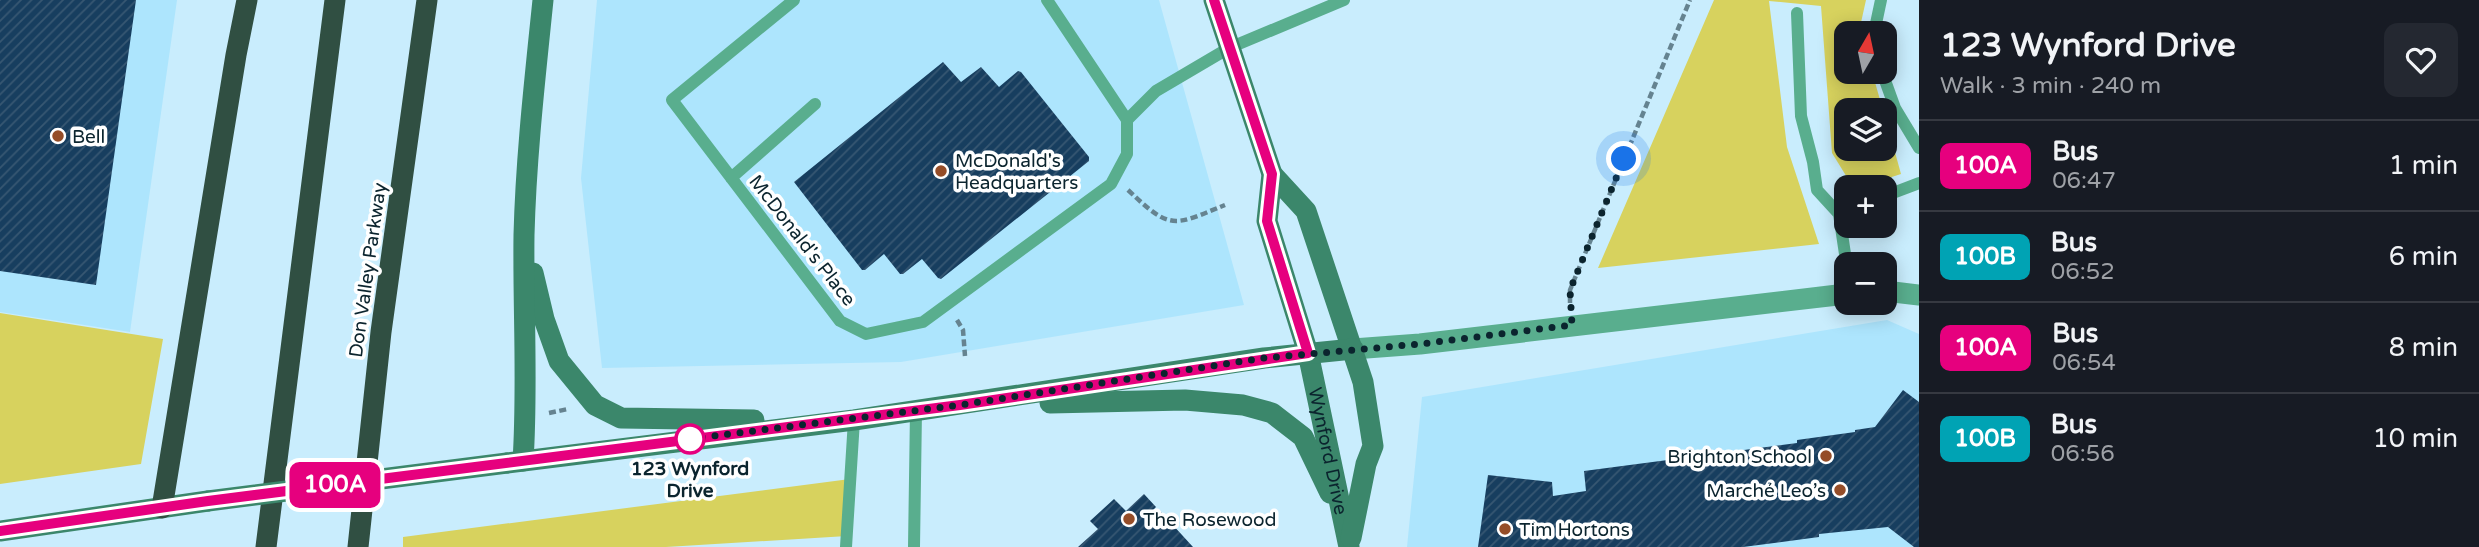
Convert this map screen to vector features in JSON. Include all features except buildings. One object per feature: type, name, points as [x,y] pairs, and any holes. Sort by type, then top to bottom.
[{"type":"highway","points":[[162,508],[247,0]]},
{"type":"highway","points":[[266,547],[335,0]]},
{"type":"highway","name":"Don Valley Parkway","points":[[358,547],[381,332],[426,0]]},
{"type":"street","points":[[515,462],[526,416],[524,234],[543,0]]},
{"type":"street","points":[[1213,0],[1272,174],[1306,211],[1353,349]]},
{"type":"street","points":[[1272,174],[1267,221],[1308,353]]},
{"type":"street","points":[[524,234],[544,319],[559,362],[594,405],[621,418],[831,422]]},
{"type":"street","points":[[1897,292],[1919,295]]},
{"type":"street","points":[[0,531],[208,501],[855,420],[1308,353],[1420,344],[1834,294]]},
{"type":"street","name":"Wynford Drive","points":[[1308,353],[1349,547],[1366,464],[1373,446],[1363,383],[1353,349]]},
{"type":"street","points":[[960,405],[1185,400],[1243,405],[1272,413],[1303,437],[1328,487],[1349,547]]},
{"type":"lane","name":"McDonald's Place","points":[[794,0],[672,100],[840,321],[866,334],[923,322],[1111,184],[1127,153],[1127,120]]},
{"type":"lane","points":[[1047,0],[1127,120],[1156,91],[1229,48],[1344,0]]},
{"type":"lane","points":[[1877,21],[1881,0]]},
{"type":"lane","points":[[1797,13],[1801,116],[1813,162],[1816,190],[1834,205]]},
{"type":"lane","points":[[1886,84],[1895,108],[1919,148]]},
{"type":"lane","points":[[731,178],[815,104]]},
{"type":"lane","points":[[1897,191],[1919,183]]},
{"type":"lane","points":[[914,547],[916,411]]},
{"type":"lane","points":[[846,547],[855,420]]},
{"type":"path","points":[[1572,325],[1570,290],[1690,0]]},
{"type":"path","points":[[1115,177],[1143,204],[1164,219],[1181,223],[1225,205]]},
{"type":"path","points":[[947,304],[963,330],[964,356]]},
{"type":"path","points":[[543,414],[572,408]]},
{"type":"shaded area","name":"Bell","points":[[0,0],[177,0],[130,332],[0,312]]},
{"type":"shaded area","points":[[597,0],[1159,0],[1244,305],[901,362],[602,368],[581,178]]},
{"type":"shaded area","points":[[1714,0],[1866,0],[1861,21],[1834,21],[1834,84],[1875,84],[1880,98],[1834,98],[1834,156],[1821,6],[1769,1],[1787,147],[1819,244],[1598,268]]},
{"type":"shaded area","points":[[1897,160],[1901,174],[1897,175],[1846,175],[1837,161]]},
{"type":"shaded area","points":[[0,313],[163,339],[141,464],[0,484]]},
{"type":"shaded area","points":[[1887,320],[1919,334],[1919,547],[1407,547],[1422,397]]},
{"type":"shaded area","points":[[850,479],[847,536],[666,547],[403,547],[403,537]]},
{"type":"bus line","name":"100A","points":[[0,531],[208,501],[855,420],[1308,353],[1267,221],[1272,174],[1214,0]]},
{"type":"place","name":"Bell","points":[[58,136]]},
{"type":"place","name":"McDonald's Headquarters","points":[[941,171]]},
{"type":"place","name":"123 Wynford Drive","points":[[690,439]]},
{"type":"place","name":"Brighton School","points":[[1826,456]]},
{"type":"place","name":"Marché Leo’s","points":[[1840,490]]},
{"type":"place","name":"The Rosewood","points":[[1129,519]]},
{"type":"place","name":"Tim Hortons","points":[[1505,529]]},
{"type":"route","points":[[690,439],[855,420],[1264,358],[1420,344],[1572,325],[1570,290],[1624,159]]}]
